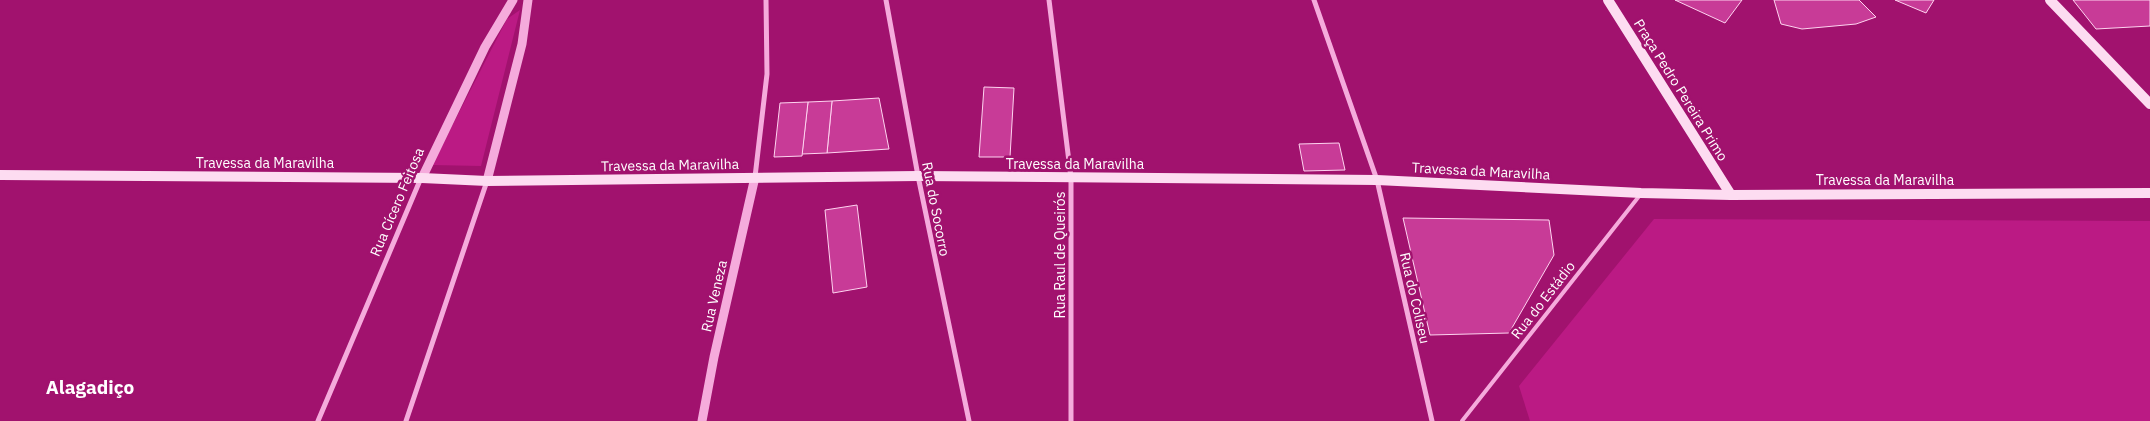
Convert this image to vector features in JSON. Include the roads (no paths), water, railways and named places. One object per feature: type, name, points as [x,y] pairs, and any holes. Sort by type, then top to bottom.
[{"type":"main road","name":"Praça Pedro Pereira Primo","points":[[1608,0],[1639,52],[1731,195]]},
{"type":"main road","points":[[2050,0],[2150,104]]},
{"type":"main road","name":"Travessa da Maravilha","points":[[0,175],[422,178],[487,181],[918,176],[1377,180],[1641,193],[1731,195],[2150,193]]},
{"type":"street","name":"Rua Cícero Feitosa","points":[[318,421],[422,178],[485,47],[513,0]]},
{"type":"street","points":[[406,421],[487,181],[522,44],[528,0]]},
{"type":"street","points":[[755,177],[767,74],[766,0]]},
{"type":"street","name":"Rua do Socorro","points":[[886,0],[918,176],[969,421]]},
{"type":"street","name":"Rua Raul de Queirós","points":[[1049,0],[1071,178],[1071,421]]},
{"type":"street","name":"Rua do Coliseu","points":[[1314,0],[1377,180],[1432,421]]},
{"type":"street","name":"Rua Veneza","points":[[702,421],[714,357],[755,177]]},
{"type":"lane","name":"Rua do Estádio","points":[[1462,421],[1641,193]]},
{"type":"district","name":"Alagadiço","points":[[90,387]]}]
